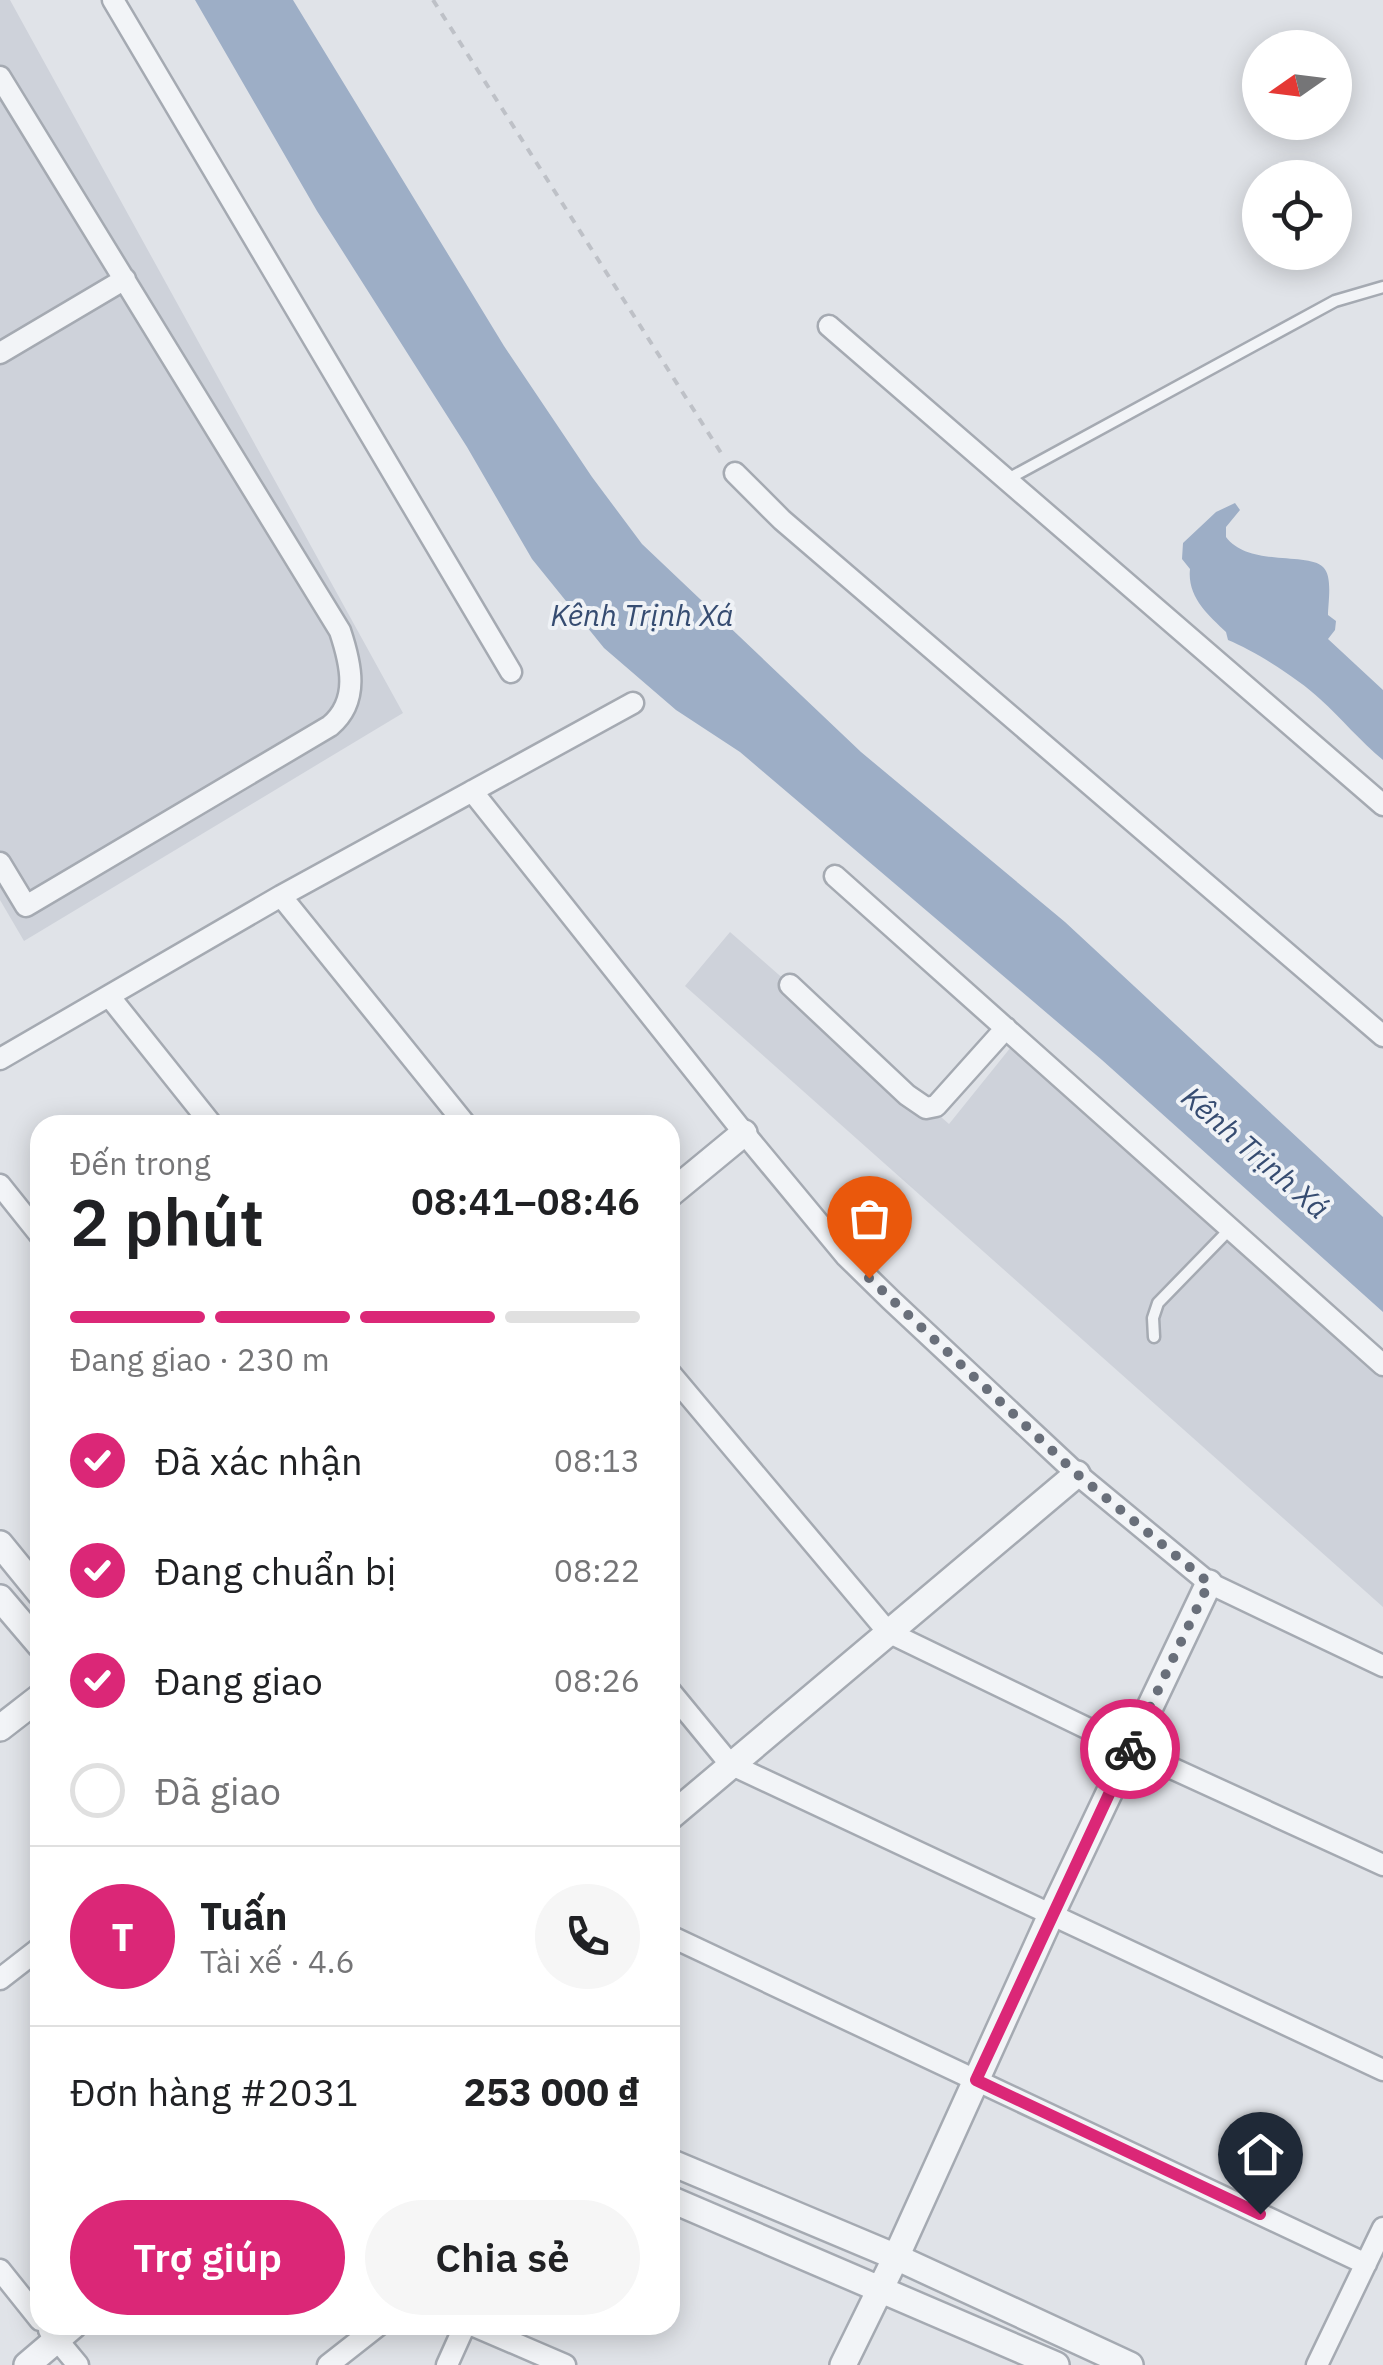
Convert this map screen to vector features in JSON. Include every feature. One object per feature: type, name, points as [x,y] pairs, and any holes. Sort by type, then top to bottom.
[{"type":"street","points":[[113,0],[511,672]]},
{"type":"street","points":[[0,77],[340,631],[349,668],[350,699],[342,715],[330,726],[26,906],[0,863]]},
{"type":"street","points":[[0,354],[124,279]]},
{"type":"street","points":[[829,326],[1383,805]]},
{"type":"street","points":[[734,474],[782,520],[1383,1036]]},
{"type":"street","points":[[0,1059],[281,896],[633,703]]},
{"type":"street","points":[[472,791],[846,1256],[1077,1474],[1209,1583],[1383,1666]]},
{"type":"street","points":[[835,876],[1383,1365]]},
{"type":"street","points":[[281,896],[458,1115]]},
{"type":"street","points":[[790,985],[907,1095],[926,1108],[936,1106],[1006,1028]]},
{"type":"street","points":[[109,996],[204,1115]]},
{"type":"street","points":[[680,1186],[744,1133]]},
{"type":"street","points":[[0,1185],[30,1222]]},
{"type":"street","points":[[680,1386],[888,1632],[1383,1865]]},
{"type":"street","points":[[680,1808],[1077,1474]]},
{"type":"street","points":[[0,1544],[30,1581]]},
{"type":"street","points":[[843,2365],[1209,1583]]},
{"type":"street","points":[[0,1598],[30,1634]]},
{"type":"street","points":[[680,1703],[730,1764],[1383,2070]]},
{"type":"street","points":[[0,1728],[30,1705]]},
{"type":"street","points":[[680,1941],[1366,2264]]},
{"type":"street","points":[[0,1979],[30,1956]]},
{"type":"street","points":[[680,2166],[896,2257],[1130,2365]]},
{"type":"street","points":[[680,2203],[1056,2365]]},
{"type":"street","points":[[1317,2365],[1383,2228]]},
{"type":"street","points":[[0,2270],[30,2302]]},
{"type":"street","points":[[26,2365],[48,2335]]},
{"type":"street","points":[[59,2335],[78,2365]]},
{"type":"street","points":[[328,2365],[366,2335]]},
{"type":"street","points":[[448,2365],[463,2335]]},
{"type":"street","points":[[492,2335],[565,2365]]},
{"type":"lane","points":[[1007,480],[1335,301],[1383,287]]},
{"type":"lane","points":[[1154,1337],[1153,1318],[1158,1303],[1230,1228]]},
{"type":"path","points":[[433,0],[734,474]]},
{"type":"shaded area","points":[[0,0],[10,0],[403,713],[24,941],[0,900]]},
{"type":"shaded area","points":[[730,932],[949,1124],[1011,1047],[1383,1375],[1383,1607],[685,986]]},
{"type":"water","name":"Kênh Trịnh Xá","points":[[195,0],[293,0],[504,346],[642,544],[861,752],[1065,922],[1383,1217],[1383,1312],[1102,1060],[740,752],[676,710],[604,648],[532,559],[467,447],[317,211]]},
{"type":"water","points":[[1235,503],[1240,510],[1226,527],[1226,537],[1236,546],[1262,556],[1305,560],[1326,571],[1328,615],[1336,621],[1328,639],[1383,690],[1383,760],[1301,683],[1228,640],[1226,632],[1195,597],[1190,569],[1182,559],[1183,543],[1216,512]]},
{"type":"way so far","points":[[869,1278],[1077,1474],[1209,1583],[1130,1749]]},
{"type":"route","points":[[1130,1749],[976,2080],[1260,2214]]}]
